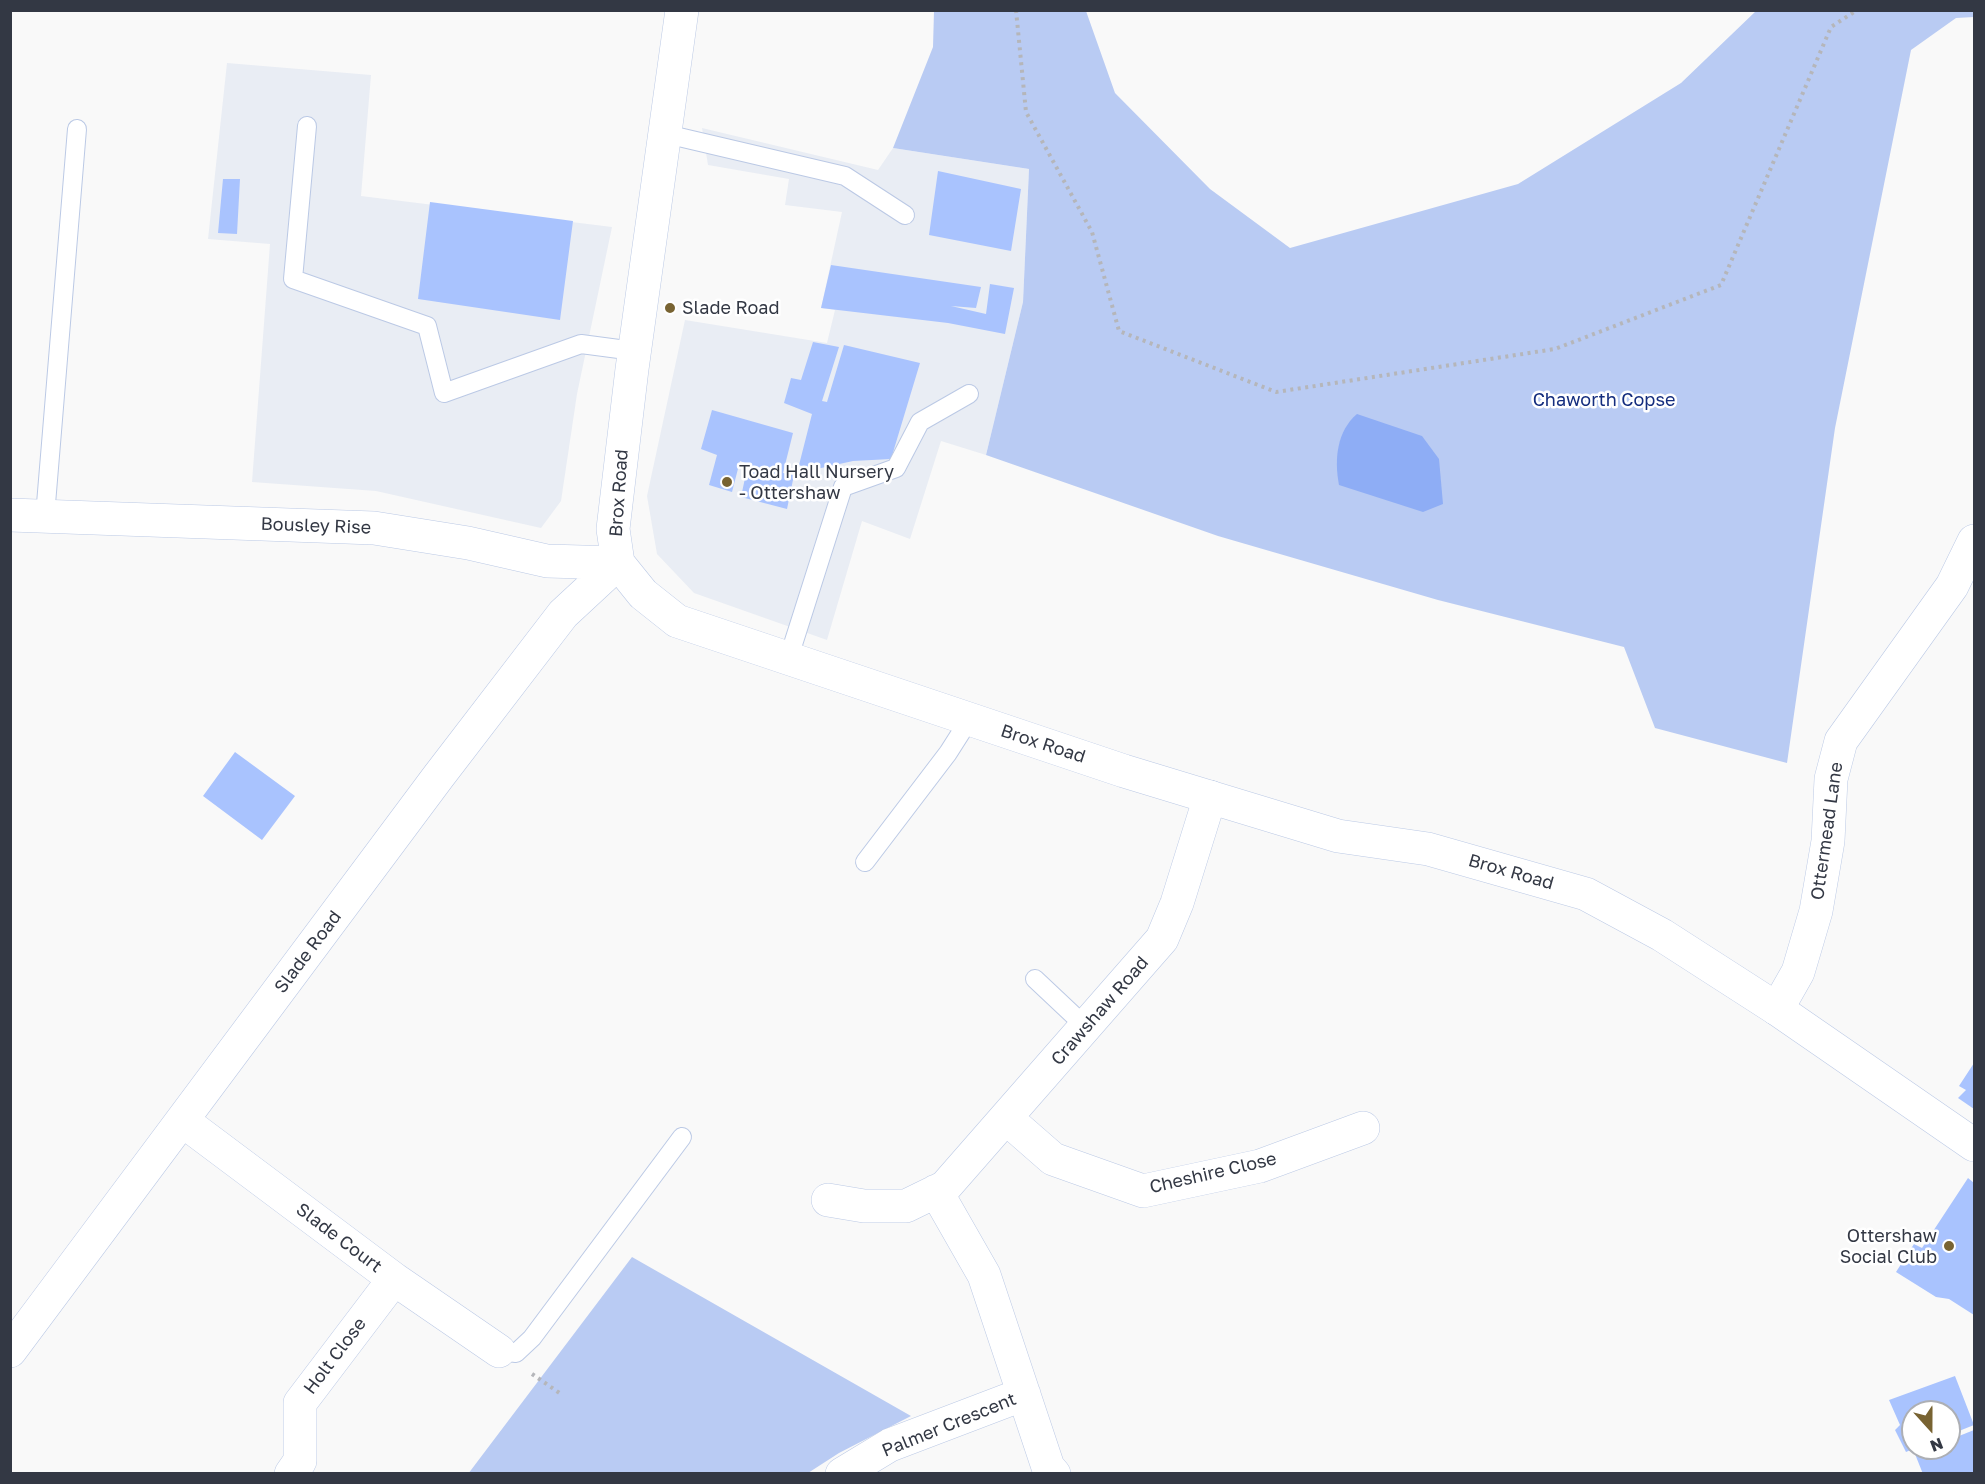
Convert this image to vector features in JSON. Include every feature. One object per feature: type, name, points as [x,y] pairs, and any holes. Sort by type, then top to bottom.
[{"type":"street","name":"Brox Road","points":[[682,10],[634,351],[613,529],[618,563],[643,594],[676,621],[969,720],[1210,797],[1338,836],[1428,849],[1586,894],[1662,935],[1777,1009],[1974,1145]]},
{"type":"street","name":"Bousley Rise","points":[[10,515],[374,528],[468,543],[547,561],[618,563]]},
{"type":"street","name":"Ottermead Lane","points":[[1777,1009],[1798,972],[1816,911],[1828,841],[1831,779],[1841,741],[1952,586],[1974,541]]},
{"type":"street","name":"Slade Road","points":[[10,1351],[549,632],[564,614],[618,563]]},
{"type":"street","name":"Crawshaw Road","points":[[828,1200],[864,1206],[906,1206],[945,1187],[1162,939],[1177,903],[1210,797]]},
{"type":"street","name":"Cheshire Close","points":[[1006,1118],[1053,1159],[1143,1191],[1260,1166],[1363,1128]]},
{"type":"street","name":"Slade Court","points":[[183,1120],[394,1280],[499,1352]]},
{"type":"street","points":[[936,1191],[989,1290],[1048,1467],[1054,1473]]},
{"type":"street","name":"Holt Close","points":[[291,1473],[300,1461],[300,1403],[394,1280]]},
{"type":"street","name":"Palmer Crescent","points":[[842,1473],[890,1445],[1024,1394]]},
{"type":"lane","points":[[307,126],[293,279],[427,326],[444,393],[581,344],[634,351]]},
{"type":"lane","points":[[45,516],[77,129]]},
{"type":"lane","points":[[666,134],[845,176],[905,215]]},
{"type":"lane","points":[[788,660],[843,487],[896,468],[920,422],[969,394]]},
{"type":"lane","points":[[866,862],[948,753],[969,720]]},
{"type":"lane","points":[[1035,979],[1086,1027]]},
{"type":"lane","points":[[499,1352],[516,1353],[532,1338],[682,1137]]},
{"type":"path","points":[[1016,10],[1026,111],[1092,232],[1119,331],[1276,392],[1555,349],[1721,285],[1830,27],[1857,10]]},
{"type":"shaded area","points":[[227,63],[371,75],[361,196],[612,227],[577,394],[561,501],[541,528],[376,491],[252,482],[270,244],[208,239]]},
{"type":"shaded area","points":[[702,128],[878,170],[893,148],[1029,169],[1023,302],[986,455],[941,441],[910,539],[862,521],[827,640],[694,593],[657,554],[647,496],[685,320],[827,343],[835,310],[821,308],[842,212],[785,205],[789,179],[708,165]]},
{"type":"green space","name":"Chaworth Copse","points":[[934,11],[1086,11],[1115,93],[1210,189],[1290,248],[1518,184],[1681,83],[1756,11],[1974,11],[1974,17],[1956,18],[1911,50],[1835,428],[1787,763],[1655,728],[1624,647],[1438,600],[1218,536],[986,455],[1023,302],[1029,169],[893,148],[933,47]]},
{"type":"green space","points":[[632,1257],[911,1416],[839,1453],[808,1473],[468,1474]]},
{"type":"water","points":[[1357,414],[1422,436],[1439,459],[1443,504],[1423,512],[1339,485],[1337,456],[1341,437]]},
{"type":"building","points":[[938,171],[1021,189],[1011,251],[929,235]]},
{"type":"building","points":[[223,179],[240,179],[237,234],[218,233]]},
{"type":"building","points":[[430,202],[573,221],[560,320],[418,299]]},
{"type":"building","points":[[831,265],[981,287],[976,308],[951,306],[986,314],[990,284],[1014,288],[1005,334],[948,323],[821,308]]},
{"type":"building","points":[[813,342],[839,347],[822,401],[827,402],[844,345],[920,363],[891,459],[853,461],[812,470],[799,465],[812,414],[784,403],[791,378],[801,380]]},
{"type":"building","points":[[712,410],[793,433],[783,473],[794,475],[787,509],[741,497],[748,464],[740,461],[732,492],[709,485],[717,455],[701,449]]},
{"type":"building","points":[[235,752],[295,796],[262,840],[203,796]]},
{"type":"building","points":[[1974,1063],[1974,1109],[1958,1098],[1966,1090],[1959,1086]]},
{"type":"building","name":"Ottershaw Social Club","points":[[1968,1178],[1974,1183],[1974,1315],[1949,1299],[1936,1297],[1896,1272],[1914,1244],[1922,1248]]},
{"type":"building","points":[[1955,1376],[1974,1425],[1961,1430],[1961,1400],[1901,1400],[1901,1442],[1895,1430],[1900,1425],[1889,1400]]},
{"type":"building","points":[[1974,1430],[1974,1474],[1923,1474],[1917,1460],[1961,1460],[1961,1435]]},
{"type":"place","name":"Slade Road","points":[[670,308]]},
{"type":"place","name":"Toad Hall Nursery - Ottershaw","points":[[727,482]]},
{"type":"place","name":"Ottershaw Social Club","points":[[1949,1246]]}]
